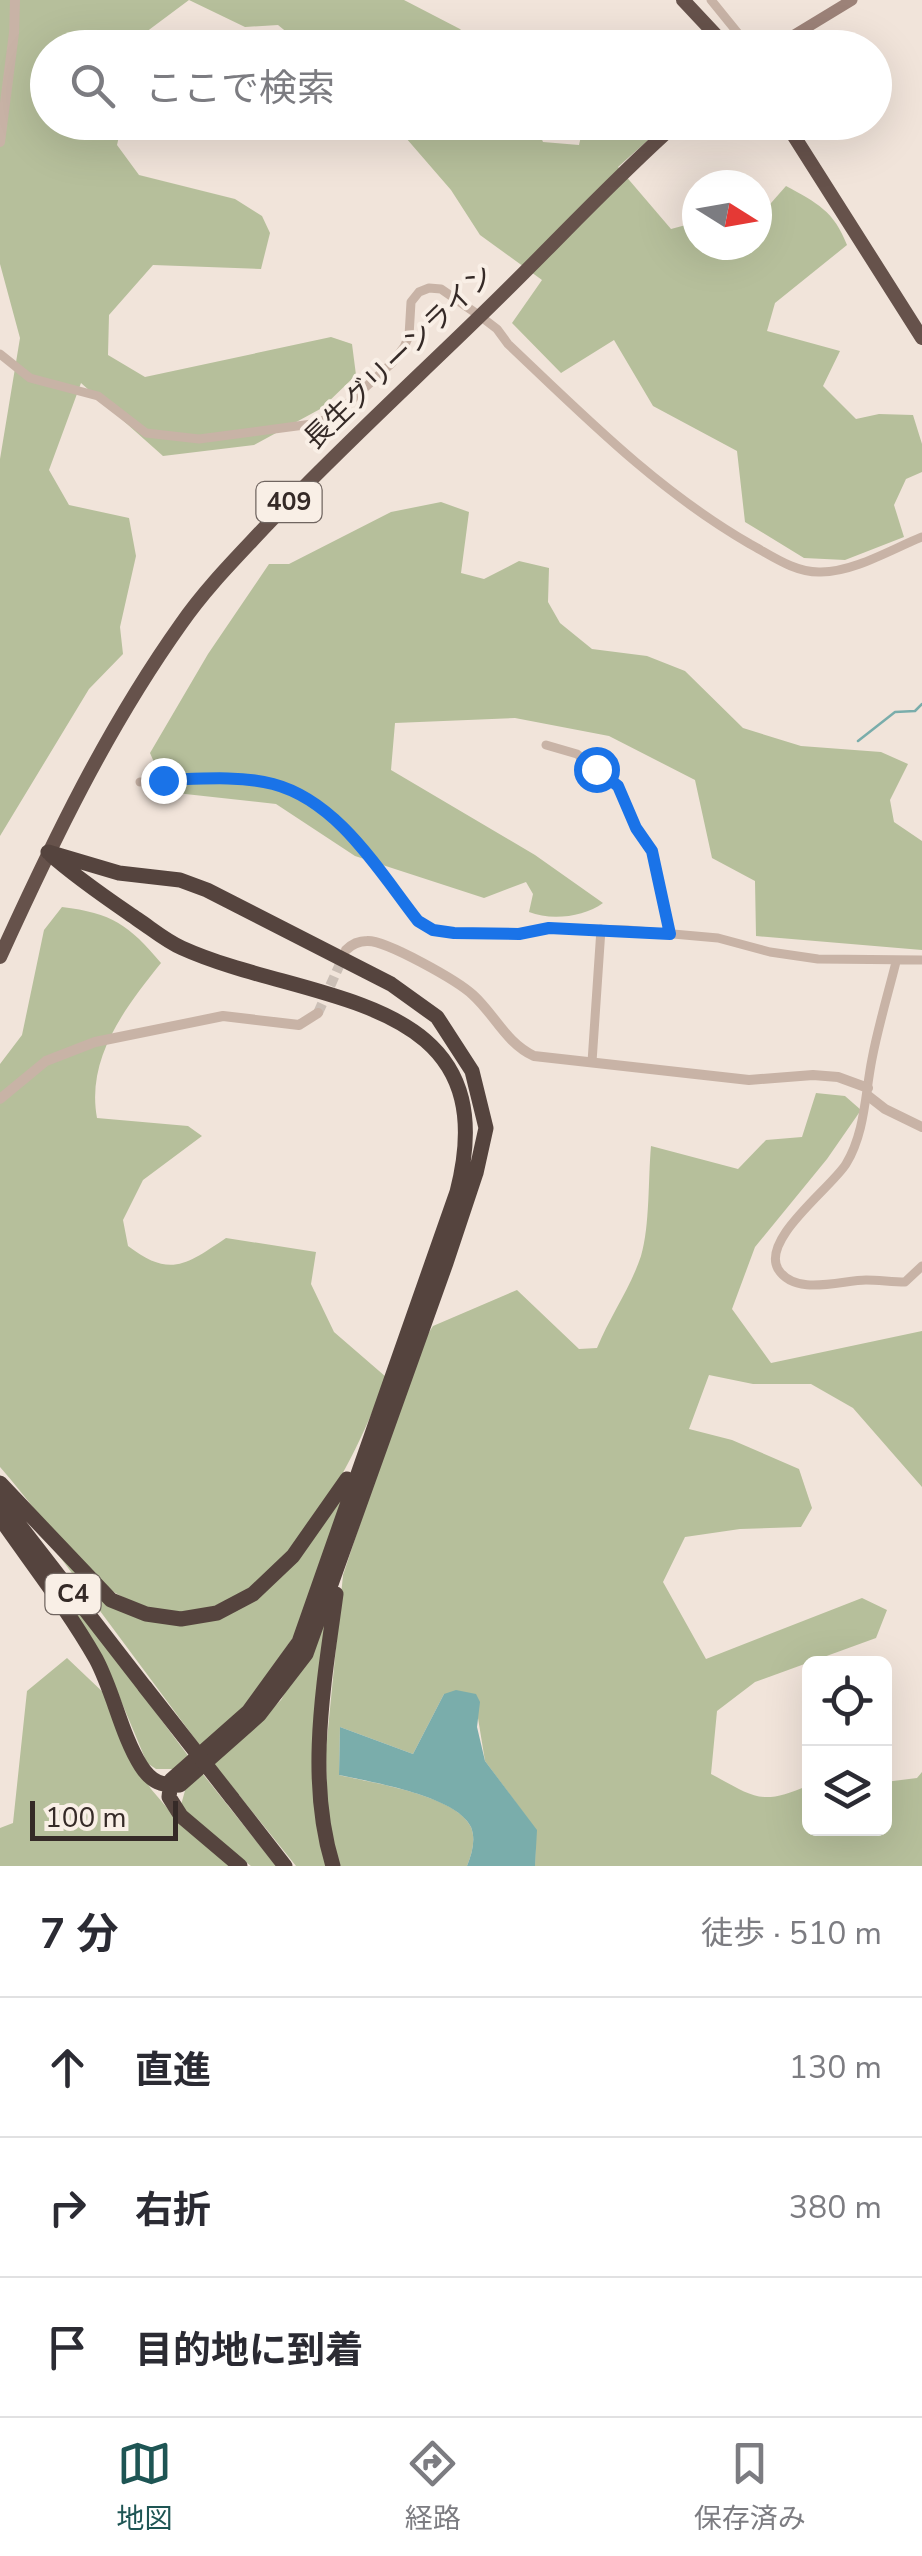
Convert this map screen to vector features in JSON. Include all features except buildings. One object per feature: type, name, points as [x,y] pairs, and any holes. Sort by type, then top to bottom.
[{"type":"highway","points":[[683,0],[711,30]]},
{"type":"highway","name":"長生グリーンライン","points":[[0,957],[48,852],[125,705],[224,570],[316,473],[659,140]]},
{"type":"highway","points":[[796,140],[922,338]]},
{"type":"highway","points":[[48,852],[74,875],[178,946],[216,962],[376,1010],[407,1024],[429,1042],[448,1066],[467,1122],[465,1158],[434,1260],[299,1642],[249,1711],[177,1772],[170,1785],[169,1797],[180,1816],[240,1866]]},
{"type":"highway","points":[[0,1518],[96,1660],[141,1766],[154,1781],[180,1784],[259,1715],[306,1654],[476,1173],[486,1128],[472,1071],[438,1017],[390,984],[245,908],[180,880],[119,873],[48,852]]},
{"type":"highway","points":[[0,1483],[112,1600],[146,1614],[181,1619],[217,1613],[254,1594],[293,1556],[336,1498],[368,1444]]},
{"type":"highway","name":"C4","points":[[0,1500],[286,1866]]},
{"type":"highway","points":[[333,1866],[318,1799],[339,1565]]},
{"type":"main road","points":[[803,30],[852,0]]},
{"type":"street","points":[[0,142],[15,0]]},
{"type":"street","points":[[710,0],[735,30]]},
{"type":"street","points":[[0,354],[30,378],[98,396],[146,433],[199,439],[312,424],[333,417],[392,363],[409,336],[411,302],[418,292],[441,289],[498,329],[508,344],[652,478],[710,520],[784,562],[822,572],[842,568],[922,536]]},
{"type":"street","points":[[546,744],[577,754],[618,786],[636,828],[652,851],[670,934]]},
{"type":"street","points":[[140,782],[246,780],[294,792],[347,832],[418,921],[433,930],[519,934],[549,928],[670,934],[718,938],[770,952],[818,959],[922,960]]},
{"type":"street","points":[[592,1062],[601,930]]},
{"type":"street","points":[[346,950],[363,940],[379,942],[461,985],[491,1013],[515,1047],[550,1060],[749,1080],[838,1077],[868,1091],[885,1110],[922,1127]]},
{"type":"street","points":[[896,962],[855,1147],[834,1181],[795,1218],[778,1244],[777,1267],[794,1280],[813,1285],[866,1280],[905,1282],[922,1266]]},
{"type":"street","points":[[0,1099],[46,1061],[95,1042],[223,1016],[299,1025],[318,1014]]},
{"type":"green space","points":[[0,0],[189,0],[149,30],[30,30],[30,140],[118,140],[117,145],[139,175],[235,199],[262,216],[270,233],[261,269],[153,265],[109,315],[108,355],[145,377],[331,337],[352,344],[356,375],[322,408],[254,445],[163,456],[81,383],[49,470],[69,505],[129,518],[136,556],[120,627],[123,654],[89,689],[0,836],[0,459],[20,338],[0,264]]},
{"type":"green space","points":[[189,0],[404,0],[461,30],[284,30],[278,25],[245,27]]},
{"type":"green space","points":[[408,140],[542,140],[579,145],[580,140],[648,140],[618,167],[671,229],[682,226],[682,260],[772,260],[772,202],[786,186],[823,209],[847,245],[775,303],[767,331],[840,351],[823,386],[856,419],[879,414],[913,415],[922,444],[922,472],[906,479],[894,505],[904,537],[845,560],[804,558],[745,522],[737,451],[653,406],[614,340],[561,373],[512,323],[542,280],[480,235],[451,190]]},
{"type":"green space","points":[[441,502],[469,512],[461,573],[484,579],[519,561],[549,568],[548,602],[560,623],[592,649],[647,656],[685,671],[743,728],[801,746],[881,752],[908,764],[890,800],[894,822],[922,841],[922,950],[756,936],[755,881],[712,858],[695,780],[609,736],[515,718],[395,723],[391,770],[535,855],[603,903],[587,912],[567,916],[529,912],[533,894],[526,882],[484,898],[355,856],[276,804],[167,792],[150,753],[208,654],[269,564],[289,564],[391,512]]},
{"type":"green space","points":[[62,907],[94,913],[118,923],[161,963],[122,1016],[103,1054],[95,1096],[97,1118],[188,1126],[202,1136],[143,1180],[123,1220],[128,1246],[167,1265],[188,1261],[226,1238],[316,1252],[311,1284],[334,1332],[386,1377],[348,1464],[321,1510],[289,1552],[252,1585],[212,1607],[167,1611],[119,1595],[74,1555],[0,1467],[0,1064],[22,1035],[44,930]]},
{"type":"green space","points":[[816,1093],[845,1096],[861,1110],[827,1159],[755,1247],[732,1309],[771,1363],[922,1331],[922,1487],[853,1408],[811,1384],[753,1384],[709,1375],[689,1429],[732,1440],[799,1469],[812,1508],[801,1527],[740,1529],[685,1537],[663,1582],[706,1659],[862,1598],[887,1610],[876,1638],[826,1656],[802,1656],[802,1665],[755,1682],[717,1711],[711,1774],[759,1796],[780,1796],[802,1788],[802,1836],[892,1836],[892,1781],[917,1778],[922,1772],[922,1866],[535,1866],[536,1830],[485,1761],[477,1712],[444,1694],[413,1754],[340,1727],[339,1775],[412,1792],[449,1806],[471,1827],[472,1851],[467,1866],[339,1866],[327,1816],[326,1750],[343,1575],[418,1350],[433,1326],[517,1290],[579,1349],[597,1348],[641,1256],[651,1146],[738,1169],[766,1140],[802,1137]]},
{"type":"green space","points":[[343,1497],[296,1633],[246,1706],[201,1747],[57,1553],[119,1609],[224,1615]]},
{"type":"green space","points":[[8,1515],[189,1757],[175,1769],[156,1769],[147,1763],[114,1684]]},
{"type":"green space","points":[[325,1619],[315,1741],[327,1866],[296,1866],[214,1764],[281,1700]]},
{"type":"green space","points":[[67,1658],[107,1696],[133,1760],[151,1789],[174,1816],[233,1866],[0,1866],[0,1828],[13,1823],[27,1691]]},
{"type":"green space","points":[[202,1773],[276,1866],[251,1866],[197,1824],[181,1805],[186,1787]]},
{"type":"water","points":[[456,1690],[476,1694],[480,1702],[477,1727],[485,1761],[537,1830],[535,1866],[467,1866],[473,1837],[463,1816],[412,1792],[339,1775],[340,1727],[413,1754],[444,1694]]},
{"type":"waterway","points":[[858,741],[895,712],[915,711],[922,704]]},
{"type":"tunnel","points":[[318,1013],[344,955]]},
{"type":"route","points":[[163,780],[246,780],[294,792],[333,818],[418,921],[433,930],[519,934],[549,928],[670,934],[652,851],[636,828],[618,786],[596,769]]}]
